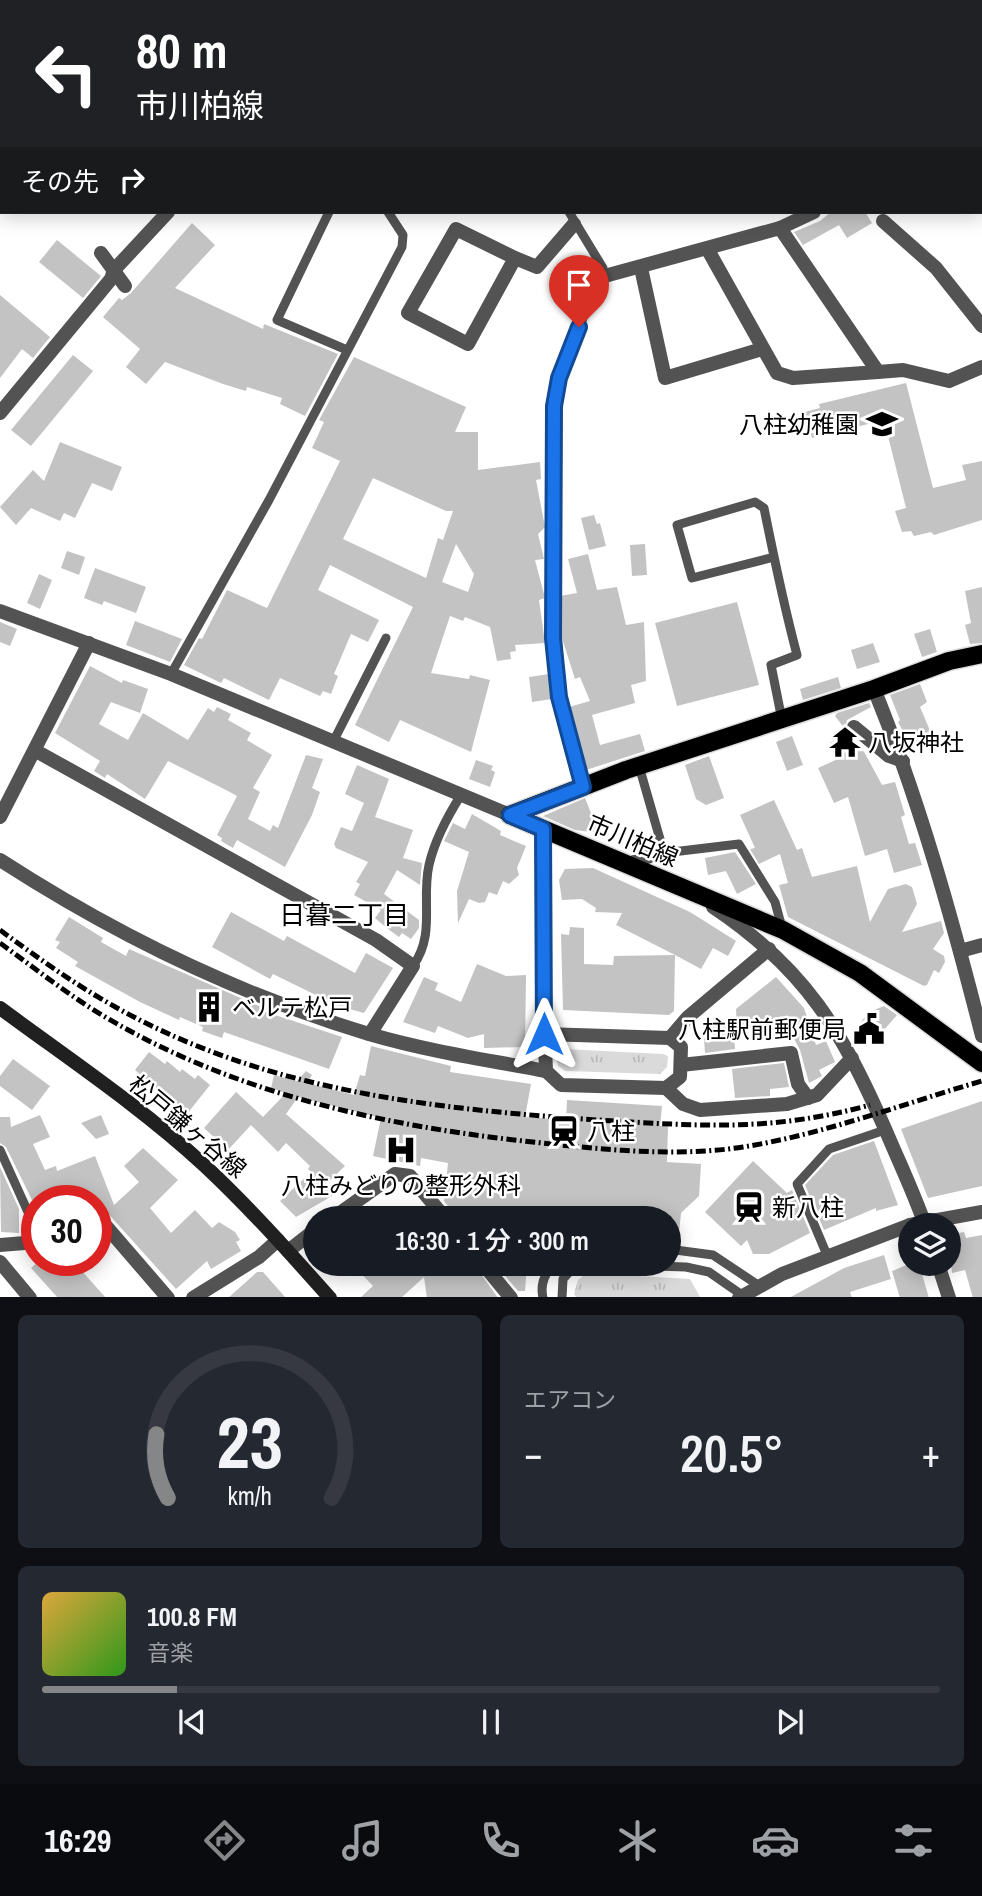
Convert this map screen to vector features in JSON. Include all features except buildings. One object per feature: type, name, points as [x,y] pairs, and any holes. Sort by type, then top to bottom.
[{"type":"main road","name":"市川柏線","points":[[510,815],[639,766],[874,689],[949,661],[982,653]]},
{"type":"main road","name":"市川柏線","points":[[510,815],[783,930],[860,973],[981,1060]]},
{"type":"main road","name":"松戸鎌ヶ谷線","points":[[0,1008],[150,1121],[211,1172],[330,1297]]},
{"type":"street","points":[[0,414],[111,279],[114,270],[166,214]]},
{"type":"street","points":[[601,277],[708,250],[780,228],[810,214]]},
{"type":"street","points":[[515,258],[468,344],[408,313],[456,229],[537,267],[571,218]]},
{"type":"street","points":[[883,220],[956,289],[982,326]]},
{"type":"street","points":[[780,228],[878,372]]},
{"type":"street","points":[[708,250],[777,373],[793,378],[903,370],[949,381],[982,367]]},
{"type":"street","points":[[101,253],[125,286]]},
{"type":"street","points":[[641,268],[665,377],[762,349]]},
{"type":"street","points":[[0,611],[171,674],[510,815]]},
{"type":"street","points":[[0,817],[89,643]]},
{"type":"street","points":[[874,689],[903,761],[960,951],[982,1036]]},
{"type":"street","points":[[854,727],[889,756],[903,761]]},
{"type":"street","points":[[36,751],[376,940],[413,966],[370,1034]]},
{"type":"street","points":[[543,829],[546,1071]]},
{"type":"street","points":[[629,864],[663,851]]},
{"type":"street","points":[[0,860],[99,922],[166,957],[250,993],[370,1034],[438,1052],[546,1071],[561,1085],[666,1088],[680,1077],[681,1047],[670,1038],[544,1034]]},
{"type":"street","points":[[687,889],[739,924],[769,949],[813,996],[852,1058],[885,1130],[913,1213]]},
{"type":"street","points":[[960,951],[982,945]]},
{"type":"street","points":[[670,1038],[688,1017],[769,949]]},
{"type":"street","points":[[681,1065],[791,1053],[798,1084],[808,1098]]},
{"type":"street","points":[[666,1088],[683,1104],[700,1110],[787,1104],[808,1098],[828,1085],[852,1058]]},
{"type":"street","points":[[350,1206],[395,1174],[410,1176],[435,1206]]},
{"type":"street","points":[[961,1216],[982,1212]]},
{"type":"street","points":[[740,1296],[758,1285],[827,1255],[898,1231]]},
{"type":"street","points":[[112,1234],[168,1297]]},
{"type":"street","points":[[193,1297],[259,1257],[303,1236]]},
{"type":"street","points":[[0,1245],[21,1243]]},
{"type":"street","points":[[0,1262],[30,1297]]},
{"type":"street","points":[[493,1276],[511,1297]]},
{"type":"street","points":[[942,1276],[949,1297]]},
{"type":"lane","points":[[328,214],[277,320],[347,350]]},
{"type":"lane","points":[[171,674],[269,500],[402,247],[403,235],[389,214]]},
{"type":"lane","points":[[571,218],[603,268],[559,378],[554,406],[553,638],[559,697],[583,787]]},
{"type":"lane","points":[[774,557],[692,578],[677,526],[755,502],[764,508],[797,655],[771,665],[782,720]]},
{"type":"lane","points":[[333,742],[386,638]]},
{"type":"lane","points":[[639,766],[663,851],[739,844],[775,902],[783,930]]},
{"type":"lane","points":[[413,966],[422,954],[427,933],[428,867],[438,837],[461,795]]},
{"type":"lane","points":[[827,1255],[797,1184],[829,1149],[885,1130]]},
{"type":"lane","points":[[0,1150],[21,1197]]},
{"type":"lane","points":[[681,1251],[713,1255],[758,1285]]},
{"type":"lane","points":[[681,1267],[709,1272],[740,1296]]},
{"type":"lane","points":[[544,1297],[541,1290],[545,1276]]},
{"type":"lane","points":[[562,1297],[563,1279],[566,1276]]},
{"type":"green space","points":[[563,1049],[663,1054],[668,1056],[667,1067],[660,1074],[565,1071],[558,1066],[556,1054]]},
{"type":"green space","points":[[583,1276],[690,1279],[700,1297],[576,1297],[574,1294],[578,1280]]},
{"type":"railway","points":[[0,930],[88,991],[175,1037],[233,1059],[352,1091],[474,1110],[702,1125],[800,1120],[870,1105]]},
{"type":"railway","points":[[0,943],[86,1005],[138,1035],[192,1061],[248,1083],[306,1101],[424,1127],[483,1136],[617,1150],[718,1150],[804,1134],[982,1081]]},
{"type":"place","name":"八柱幼稚園","points":[[882,424]]},
{"type":"place","name":"八坂神社","points":[[845,742]]},
{"type":"place","name":"ベルテ松戸","points":[[209,1007]]},
{"type":"place","name":"八柱駅前郵便局","points":[[869,1029]]},
{"type":"place","name":"八柱","points":[[564,1131]]},
{"type":"place","name":"八柱みどりの整形外科","points":[[401,1150]]},
{"type":"place","name":"新八柱","points":[[749,1207]]},
{"type":"district","name":"日暮二丁目","points":[[344,914]]},
{"type":"route","points":[[544,1034],[543,829],[510,815],[583,787],[559,697],[552,615],[554,406],[559,378],[579,327]]}]
